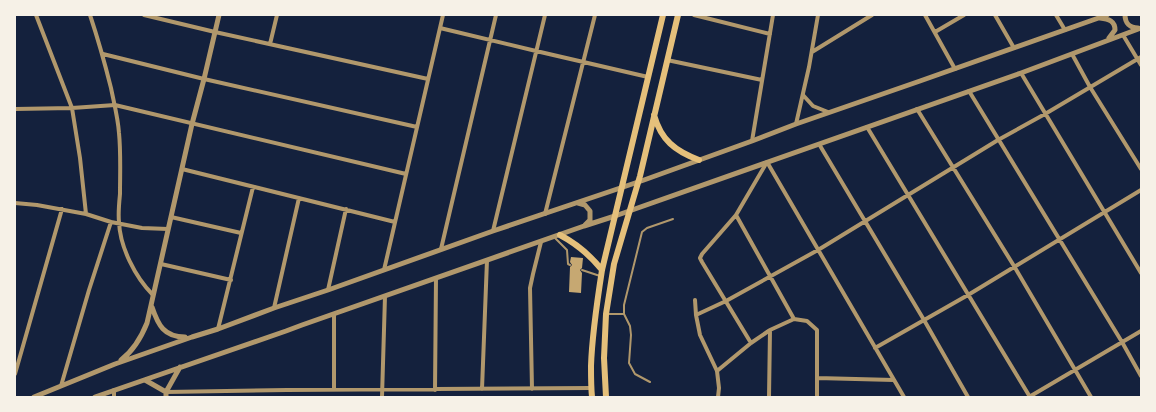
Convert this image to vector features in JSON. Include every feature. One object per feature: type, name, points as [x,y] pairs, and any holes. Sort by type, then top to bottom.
[{"type":"main road","points":[[592,397],[592,345],[601,273],[663,15]]},
{"type":"main road","points":[[606,397],[604,358],[606,314],[614,264],[638,182],[678,15]]},
{"type":"main road","points":[[654,115],[664,136],[673,147],[685,155],[699,160]]},
{"type":"main road","points":[[560,235],[572,241],[583,250],[601,273]]},
{"type":"street","points":[[36,15],[72,108],[80,158],[86,214]]},
{"type":"street","points":[[90,15],[115,105],[119,133],[120,195],[118,223],[126,254],[140,281],[153,295]]},
{"type":"street","points":[[144,15],[428,79]]},
{"type":"street","points":[[115,364],[129,353],[140,339],[147,323],[192,124],[219,15]]},
{"type":"street","points":[[270,44],[277,15]]},
{"type":"street","points":[[384,270],[443,15]]},
{"type":"street","points":[[441,249],[496,15]]},
{"type":"street","points":[[494,231],[545,15]]},
{"type":"street","points":[[545,214],[595,15]]},
{"type":"street","points":[[694,15],[770,34]]},
{"type":"street","points":[[752,141],[773,15]]},
{"type":"street","points":[[796,124],[812,52],[818,15]]},
{"type":"street","points":[[812,52],[872,15]]},
{"type":"street","points":[[925,15],[955,69]]},
{"type":"street","points":[[934,32],[964,15]]},
{"type":"street","points":[[995,15],[1014,48]]},
{"type":"street","points":[[1056,15],[1065,30]]},
{"type":"street","points":[[34,397],[115,364],[218,329],[441,249],[638,182],[828,112],[955,69],[1106,15]]},
{"type":"street","points":[[1125,15],[1125,20],[1130,26],[1133,28],[1141,28]]},
{"type":"street","points":[[1099,18],[1109,19],[1114,25],[1114,33],[1107,40]]},
{"type":"street","points":[[440,28],[648,77]]},
{"type":"street","points":[[95,397],[615,216],[1020,73],[1141,28]]},
{"type":"street","points":[[1123,35],[1139,58],[1141,65]]},
{"type":"street","points":[[102,54],[204,79],[417,127]]},
{"type":"street","points":[[1072,54],[1090,87],[1141,169]]},
{"type":"street","points":[[696,315],[726,301],[818,250],[998,140],[1046,114],[1139,58]]},
{"type":"street","points":[[667,60],[762,80]]},
{"type":"street","points":[[1020,73],[1141,273]]},
{"type":"street","points":[[969,91],[1122,342],[1141,376]]},
{"type":"street","points":[[803,95],[812,106],[828,112]]},
{"type":"street","points":[[15,109],[72,108],[115,105],[406,174]]},
{"type":"street","points":[[917,109],[1014,266],[1092,397]]},
{"type":"street","points":[[867,127],[1030,397],[1141,331]]},
{"type":"street","points":[[819,144],[968,397]]},
{"type":"street","points":[[751,343],[700,258],[736,215],[767,162]]},
{"type":"street","points":[[767,162],[904,397]]},
{"type":"street","points":[[182,169],[395,222]]},
{"type":"street","points":[[218,329],[253,187]]},
{"type":"street","points":[[875,348],[968,295],[1141,190]]},
{"type":"street","points":[[274,308],[299,198]]},
{"type":"street","points":[[15,203],[62,209],[86,214],[111,222],[142,228],[168,229]]},
{"type":"street","points":[[575,204],[583,204],[589,209],[591,214],[590,220],[584,226]]},
{"type":"street","points":[[15,374],[62,209]]},
{"type":"street","points":[[328,290],[346,209]]},
{"type":"street","points":[[736,215],[794,319]]},
{"type":"street","points":[[171,217],[241,233]]},
{"type":"street","points":[[61,386],[89,290],[111,222]]},
{"type":"street","points":[[532,389],[530,288],[541,242]]},
{"type":"street","points":[[482,390],[487,260]]},
{"type":"street","points":[[161,264],[231,280]]},
{"type":"street","points":[[435,390],[436,278]]},
{"type":"street","points":[[382,397],[385,296]]},
{"type":"street","points":[[695,300],[700,335],[717,371],[719,388],[718,397]]},
{"type":"street","points":[[152,306],[156,320],[165,331],[178,337],[192,337]]},
{"type":"street","points":[[334,314],[334,390]]},
{"type":"street","points":[[717,371],[751,343],[770,330],[794,319],[807,321],[817,330],[817,397]]},
{"type":"street","points":[[768,397],[770,330]]},
{"type":"street","points":[[166,395],[180,367]]},
{"type":"street","points":[[817,378],[894,380]]},
{"type":"street","points":[[145,380],[166,395],[287,390],[482,390],[591,388]]},
{"type":"street","points":[[114,390],[114,397]]},
{"type":"lane","points":[[650,382],[636,374],[629,363],[631,335],[630,326],[624,314],[624,305],[642,232],[647,228],[673,219]]},
{"type":"lane","points":[[554,237],[567,250],[568,264],[570,265]]},
{"type":"lane","points":[[582,270],[601,273]]},
{"type":"lane","points":[[606,314],[624,314]]},
{"type":"building","points":[[571,257],[583,258],[582,268],[580,270],[582,273],[581,293],[569,292],[570,267],[572,265],[570,262]]}]
